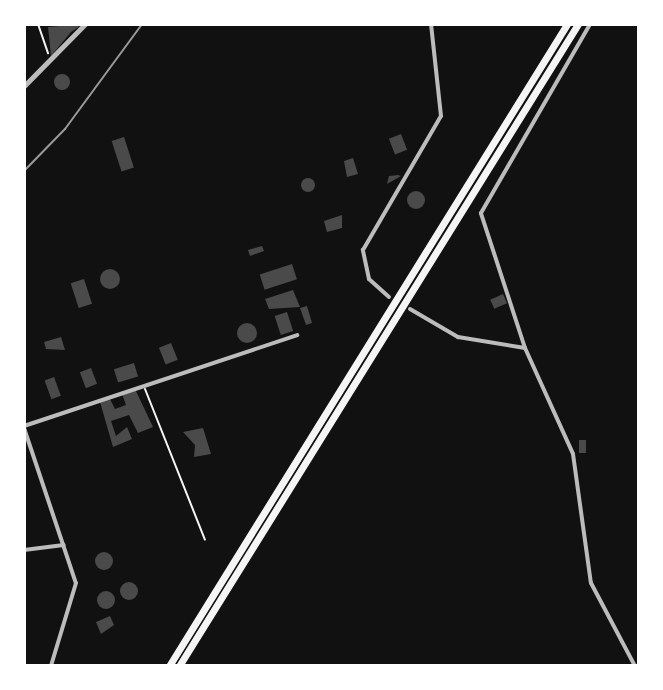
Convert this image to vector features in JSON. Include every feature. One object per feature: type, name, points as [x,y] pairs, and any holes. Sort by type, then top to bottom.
[{"type":"highway","points":[[169,666],[567,24]]},
{"type":"highway","points":[[179,666],[578,24]]},
{"type":"street","points":[[24,86],[52,61],[85,24]]},
{"type":"street","points":[[389,297],[369,279],[363,250],[441,116],[431,24]]},
{"type":"street","points":[[590,24],[481,213],[525,348],[573,454],[591,583],[635,666]]},
{"type":"street","points":[[410,309],[458,337],[525,348]]},
{"type":"street","points":[[51,666],[76,583],[24,427],[297,335]]},
{"type":"street","points":[[24,550],[64,545]]},
{"type":"path","points":[[38,24],[52,61]]},
{"type":"path","points":[[143,385],[205,540]]},
{"type":"building","points":[[83,24],[71,32],[51,56],[48,27]]},
{"type":"building","points":[[59,74],[65,74],[70,82],[68,88],[59,90],[54,85],[54,79]]},
{"type":"building","points":[[401,134],[407,150],[395,155],[389,139]]},
{"type":"building","points":[[124,137],[134,167],[122,171],[112,141]]},
{"type":"building","points":[[353,158],[358,174],[347,177],[344,161]]},
{"type":"building","points":[[398,175],[401,176],[387,184],[389,176]]},
{"type":"building","points":[[308,178],[315,185],[308,192],[301,185]]},
{"type":"building","points":[[416,191],[425,200],[416,209],[407,200]]},
{"type":"building","points":[[342,215],[342,228],[327,232],[324,221]]},
{"type":"building","points":[[262,246],[264,251],[250,256],[248,250]]},
{"type":"building","points":[[292,264],[297,279],[265,290],[260,275]]},
{"type":"building","points":[[110,269],[117,272],[120,279],[117,286],[110,289],[103,286],[100,279],[103,272]]},
{"type":"building","points":[[84,279],[92,304],[79,308],[71,283]]},
{"type":"building","points":[[293,290],[300,307],[269,309],[265,299]]},
{"type":"building","points":[[503,294],[507,303],[494,309],[490,300]]},
{"type":"building","points":[[307,306],[312,323],[306,325],[300,308]]},
{"type":"building","points":[[287,312],[293,331],[281,335],[275,316]]},
{"type":"building","points":[[247,323],[254,326],[257,333],[254,340],[247,343],[240,340],[237,333],[240,326]]},
{"type":"building","points":[[61,337],[65,350],[46,349],[44,342]]},
{"type":"building","points":[[171,343],[178,360],[166,365],[159,348]]},
{"type":"building","points":[[134,363],[138,376],[118,383],[114,369]]},
{"type":"building","points":[[91,368],[97,384],[86,388],[80,372]]},
{"type":"building","points":[[54,377],[61,396],[51,399],[45,380]]},
{"type":"building","points":[[135,389],[153,427],[138,433],[129,415],[111,421],[116,436],[127,427],[132,439],[113,447],[100,402],[110,399],[115,409],[126,405],[122,394]]},
{"type":"building","points":[[203,428],[211,454],[194,457],[195,445],[183,432]]},
{"type":"building","points":[[579,440],[586,440],[586,453],[579,453]]},
{"type":"building","points":[[104,552],[113,561],[104,570],[95,561]]},
{"type":"building","points":[[129,582],[138,591],[129,600],[120,591]]},
{"type":"building","points":[[106,591],[115,600],[106,609],[97,600]]},
{"type":"building","points":[[110,616],[114,625],[101,634],[96,622]]},
{"type":"railway","points":[[24,171],[65,129],[142,24]]}]
